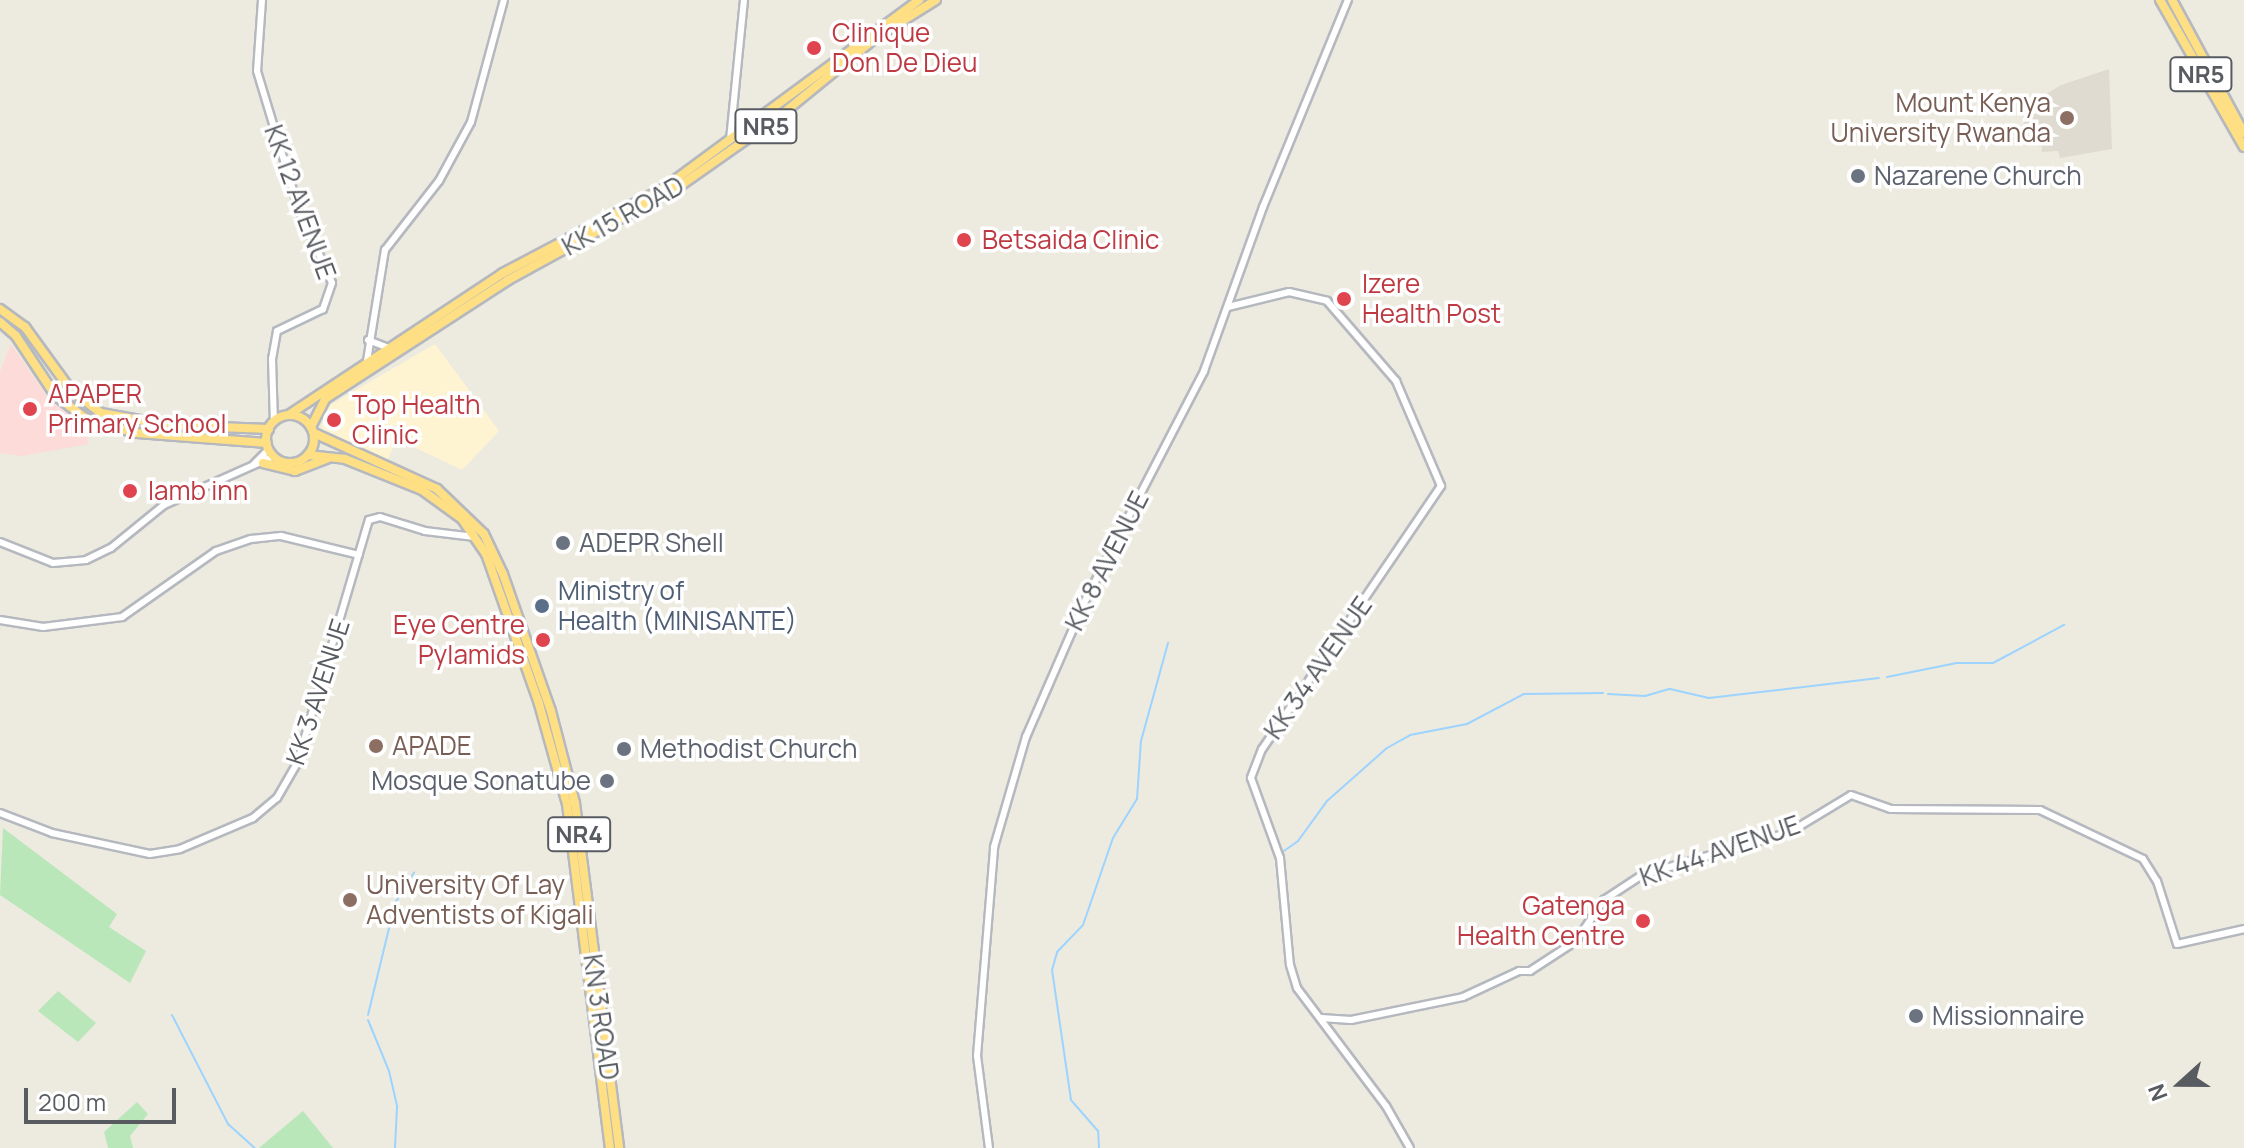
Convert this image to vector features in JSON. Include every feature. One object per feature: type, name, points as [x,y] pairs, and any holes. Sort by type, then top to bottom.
[{"type":"highway","name":"KK 15 ROAD","points":[[290,414],[366,368],[503,273],[651,197],[919,0]]},
{"type":"highway","name":"KK 15 ROAD","points":[[313,430],[320,405],[336,392],[508,280],[653,203],[728,154],[878,36],[936,0]]},
{"type":"highway","name":"NR5","points":[[2160,0],[2244,147]]},
{"type":"highway","name":"NR5","points":[[2172,0],[2244,133]]},
{"type":"highway","points":[[0,309],[25,327],[70,389],[101,413],[232,432],[295,462],[308,455],[348,457]]},
{"type":"highway","points":[[0,322],[16,336],[55,395],[89,421],[137,433],[232,432],[271,425],[290,414],[348,457]]},
{"type":"highway","points":[[270,449],[271,425]]},
{"type":"highway","points":[[308,455],[313,430]]},
{"type":"highway","points":[[263,463],[295,471],[317,461],[348,457]]},
{"type":"highway","name":"KN 3 ROAD","points":[[348,457],[425,482],[467,514],[480,536],[537,668],[570,781],[619,1148]]},
{"type":"highway","name":"KN 3 ROAD","points":[[348,457],[422,490],[480,536],[539,704],[567,804],[610,1148]]},
{"type":"main road","name":"KK 12 AVENUE","points":[[262,0],[257,71],[298,207],[332,283],[323,309],[277,331],[272,359],[271,425]]},
{"type":"main road","points":[[366,368],[368,340],[385,250],[439,181],[471,122],[504,0]]},
{"type":"main road","points":[[728,154],[744,0]]},
{"type":"main road","name":"KK 8 AVENUE","points":[[989,1148],[977,1056],[994,847],[1043,694],[1086,599],[1204,371],[1348,0]]},
{"type":"main road","name":"KK 34 AVENUE","points":[[1228,307],[1289,292],[1327,301],[1396,381],[1441,486],[1251,770],[1252,785],[1280,858],[1290,968],[1302,996],[1330,1029],[1410,1148]]},
{"type":"main road","points":[[368,340],[393,349]]},
{"type":"main road","points":[[0,542],[53,563],[73,564],[99,556],[164,505],[263,463],[270,449]]},
{"type":"main road","points":[[248,468],[270,449]]},
{"type":"main road","name":"KK 3 AVENUE","points":[[0,813],[52,833],[150,854],[200,842],[265,809],[287,784],[305,742],[359,555],[374,517],[455,536],[480,536]]},
{"type":"main road","points":[[455,536],[469,526]]},
{"type":"main road","points":[[0,620],[43,627],[122,617],[216,551],[251,539],[281,536],[359,555]]},
{"type":"main road","name":"KK 44 AVENUE","points":[[1330,1029],[1351,1020],[1463,997],[1530,971],[1576,941],[1604,900],[1642,875],[1790,832],[1851,795],[1891,809],[2040,810],[2143,859],[2157,881],[2177,944],[2244,929]]},
{"type":"main road","name":"KK 44 AVENUE","points":[[1321,1018],[1351,1020]]},
{"type":"shaded area","name":"Mount Kenya University Rwanda","points":[[2109,69],[2112,149],[2060,158],[2058,151],[2042,152],[2040,127],[2025,127],[2022,109],[2061,85]]},
{"type":"shaded area","name":"APAPER Primary School","points":[[11,344],[49,399],[87,429],[88,444],[22,456],[0,453],[0,372]]},
{"type":"shaded area","points":[[435,344],[499,431],[462,470],[397,439],[385,465],[320,435],[325,408]]},
{"type":"green space","points":[[3,828],[117,914],[109,927],[146,951],[130,983],[0,895]]},
{"type":"green space","points":[[58,991],[96,1023],[78,1042],[38,1011]]},
{"type":"green space","points":[[137,1102],[148,1114],[130,1136],[133,1148],[108,1148],[104,1132]]},
{"type":"green space","points":[[303,1111],[333,1148],[259,1148]]},
{"type":"waterway","points":[[1887,677],[1957,663],[1993,663],[2064,625]]},
{"type":"waterway","points":[[1099,1148],[1098,1131],[1071,1100],[1052,970],[1057,952],[1083,925],[1113,838],[1137,799],[1141,741],[1168,643]]},
{"type":"waterway","points":[[1608,694],[1645,696],[1670,689],[1709,698],[1879,678]]},
{"type":"waterway","points":[[1281,853],[1298,841],[1327,801],[1387,748],[1410,735],[1467,724],[1524,694],[1603,693]]},
{"type":"waterway","points":[[368,1015],[395,903],[414,872]]},
{"type":"waterway","points":[[172,1015],[228,1124],[255,1148]]},
{"type":"waterway","points":[[368,1020],[389,1071],[397,1107],[395,1148]]},
{"type":"place","name":"Clinique Don De Dieu","points":[[814,48]]},
{"type":"place","name":"Mount Kenya University Rwanda","points":[[2067,118]]},
{"type":"place","name":"Nazarene Church","points":[[1858,176]]},
{"type":"place","name":"Betsaida Clinic","points":[[964,240]]},
{"type":"place","name":"Izere Health Post","points":[[1344,299]]},
{"type":"place","name":"APAPER Primary School","points":[[30,409]]},
{"type":"place","name":"Top Health Clinic","points":[[334,420]]},
{"type":"place","name":"lamb inn","points":[[130,491]]},
{"type":"place","name":"ADEPR Shell","points":[[563,543]]},
{"type":"place","name":"Ministry of Health (MINISANTE)","points":[[542,606]]},
{"type":"place","name":"Eye Centre Pylamids","points":[[543,640]]},
{"type":"place","name":"APADE","points":[[376,746]]},
{"type":"place","name":"Methodist Church","points":[[624,749]]},
{"type":"place","name":"Mosque Sonatube","points":[[607,781]]},
{"type":"place","name":"University Of Lay Adventists of Kigali","points":[[350,900]]},
{"type":"place","name":"Gatenga Health Centre","points":[[1643,921]]},
{"type":"place","name":"Missionnaire","points":[[1916,1016]]}]
